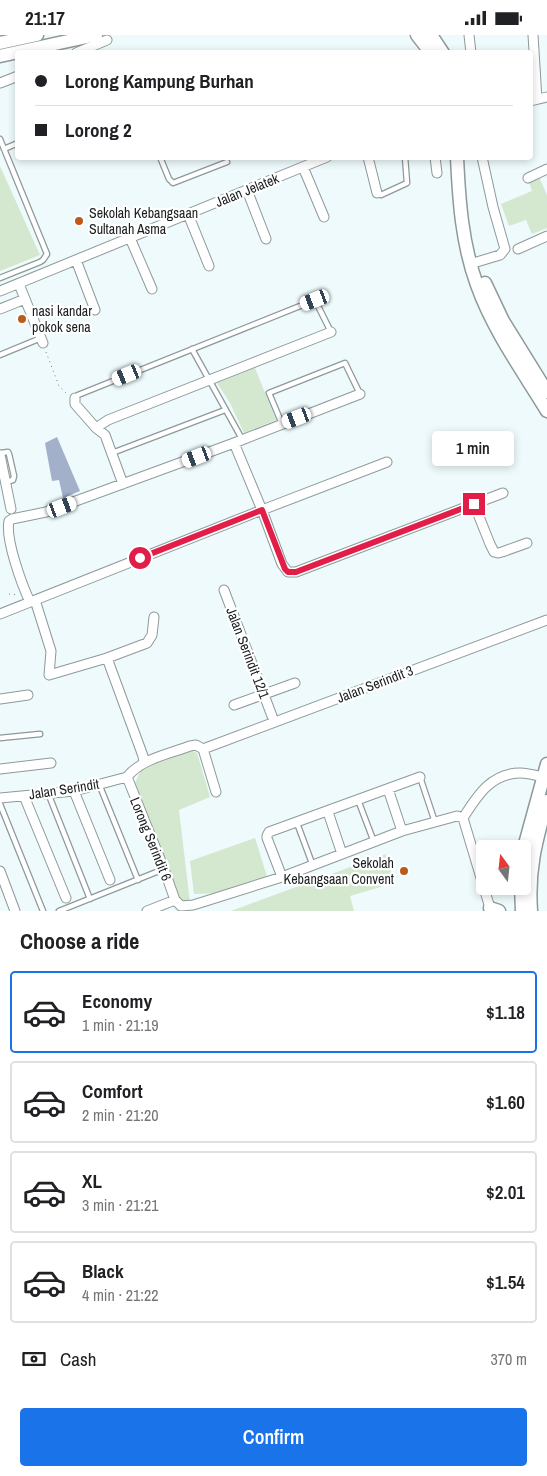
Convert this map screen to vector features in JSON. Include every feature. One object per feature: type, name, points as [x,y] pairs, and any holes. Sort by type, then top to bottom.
[{"type":"main road","points":[[0,43],[37,35]]},
{"type":"main road","points":[[418,35],[429,50]]},
{"type":"main road","points":[[431,35],[441,50]]},
{"type":"main road","points":[[32,50],[102,37]]},
{"type":"main road","points":[[0,56],[15,53]]},
{"type":"main road","points":[[457,160],[462,222],[482,299],[495,326],[547,411]]},
{"type":"main road","points":[[465,160],[468,221],[474,263],[495,307],[547,392]]},
{"type":"main road","points":[[527,840],[545,778],[547,764]]},
{"type":"main road","points":[[531,911],[532,858],[547,801]]},
{"type":"main road","points":[[521,895],[522,911]]},
{"type":"street","points":[[469,35],[471,50]]},
{"type":"street","points":[[533,35],[534,100],[547,97]]},
{"type":"street","points":[[81,50],[102,37]]},
{"type":"street","points":[[0,83],[15,77]]},
{"type":"street","name":"Jalan Jelatek","points":[[0,291],[320,160]]},
{"type":"street","points":[[369,160],[377,193]]},
{"type":"street","points":[[435,160],[437,173]]},
{"type":"street","points":[[474,263],[500,255],[504,249],[483,160]]},
{"type":"street","points":[[303,167],[324,217]]},
{"type":"street","points":[[528,178],[547,169]]},
{"type":"street","points":[[247,190],[266,239]]},
{"type":"street","points":[[188,214],[209,266]]},
{"type":"street","points":[[518,249],[547,236]]},
{"type":"street","points":[[130,238],[152,289]]},
{"type":"street","points":[[76,260],[95,310]]},
{"type":"street","points":[[19,284],[42,340]]},
{"type":"street","points":[[0,309],[25,299]]},
{"type":"street","points":[[96,428],[108,419],[332,331]]},
{"type":"street","points":[[154,617],[152,635],[146,643],[106,658],[49,675],[51,651],[17,568],[10,538],[9,521],[46,513],[360,394]]},
{"type":"street","points":[[75,398],[75,404],[96,428],[105,435],[123,484]]},
{"type":"street","points":[[241,440],[262,510],[282,565],[291,573],[503,493]]},
{"type":"street","points":[[0,454],[1,468],[11,509]]},
{"type":"street","points":[[0,615],[387,462]]},
{"type":"street","points":[[474,504],[494,552],[502,552],[527,543]]},
{"type":"street","name":"Jalan Serindit 12/1","points":[[224,590],[272,717]]},
{"type":"street","name":"Jalan Serindit 3","points":[[200,747],[547,620]]},
{"type":"street","points":[[106,658],[144,763]]},
{"type":"street","points":[[234,705],[295,683]]},
{"type":"street","points":[[0,699],[28,695]]},
{"type":"street","points":[[127,777],[144,763],[190,746],[200,747],[301,705]]},
{"type":"street","points":[[200,747],[216,792]]},
{"type":"street","points":[[0,769],[51,763]]},
{"type":"street","points":[[463,817],[480,792],[496,779],[521,773],[545,778]]},
{"type":"street","name":"Jalan Serindit","points":[[0,798],[74,791],[127,777]]},
{"type":"street","name":"Lorong Serindit 6","points":[[127,777],[175,901]]},
{"type":"street","points":[[282,877],[267,836],[272,831],[420,777]]},
{"type":"street","points":[[388,789],[402,831]]},
{"type":"street","points":[[74,791],[110,880]]},
{"type":"street","points":[[24,796],[66,897]]},
{"type":"street","points":[[328,811],[342,854]]},
{"type":"street","points":[[147,911],[175,901],[181,906],[193,905],[282,877],[402,831],[457,816],[463,817]]},
{"type":"street","points":[[463,817],[495,909]]},
{"type":"street","points":[[0,871],[15,911]]},
{"type":"lane","points":[[0,139],[47,254],[40,261],[0,277]]},
{"type":"lane","points":[[4,149],[15,144]]},
{"type":"lane","points":[[161,160],[169,179],[173,183],[227,162]]},
{"type":"lane","points":[[377,193],[381,195],[408,183],[405,160]]},
{"type":"lane","points":[[75,398],[78,395],[315,300],[332,331]]},
{"type":"lane","points":[[0,355],[42,340]]},
{"type":"lane","points":[[192,349],[241,440]]},
{"type":"lane","points":[[282,424],[269,393],[337,366],[345,363],[360,394]]},
{"type":"lane","points":[[112,453],[225,410]]},
{"type":"lane","points":[[0,454],[8,452],[14,476],[14,480],[5,482]]},
{"type":"lane","points":[[0,738],[40,734]]},
{"type":"lane","points":[[420,777],[435,822]]},
{"type":"lane","points":[[99,784],[138,880]]},
{"type":"lane","points":[[48,793],[90,899]]},
{"type":"lane","points":[[358,800],[374,842]]},
{"type":"lane","points":[[0,804],[43,911]]},
{"type":"lane","points":[[297,823],[312,865]]},
{"type":"lane","points":[[59,911],[164,869]]},
{"type":"path","points":[[42,340],[59,386],[67,395],[75,398]]},
{"type":"green space","points":[[0,166],[40,255],[0,271]]},
{"type":"green space","points":[[539,177],[547,195],[547,228],[532,234],[526,220],[509,226],[501,204],[532,191],[529,182]]},
{"type":"green space","points":[[255,368],[276,420],[244,433],[230,403],[217,383]]},
{"type":"green space","points":[[192,751],[197,753],[210,797],[179,810],[190,903],[179,901],[135,783],[140,772],[155,764]]},
{"type":"green space","points":[[255,838],[268,880],[224,893],[194,894],[190,861]]},
{"type":"green space","points":[[386,854],[394,883],[350,896],[354,911],[231,911]]},
{"type":"water","points":[[57,437],[80,491],[63,498],[59,480],[52,481],[45,443]]},
{"type":"place","name":"Sekolah Kebangsaan Sultanah Asma","points":[[79,221]]},
{"type":"place","name":"nasi kandar pokok sena","points":[[22,319]]},
{"type":"place","name":"Sekolah Kebangsaan Convent","points":[[404,871]]},
{"type":"route","points":[[140,558],[262,510],[282,565],[291,573],[474,504]]}]
